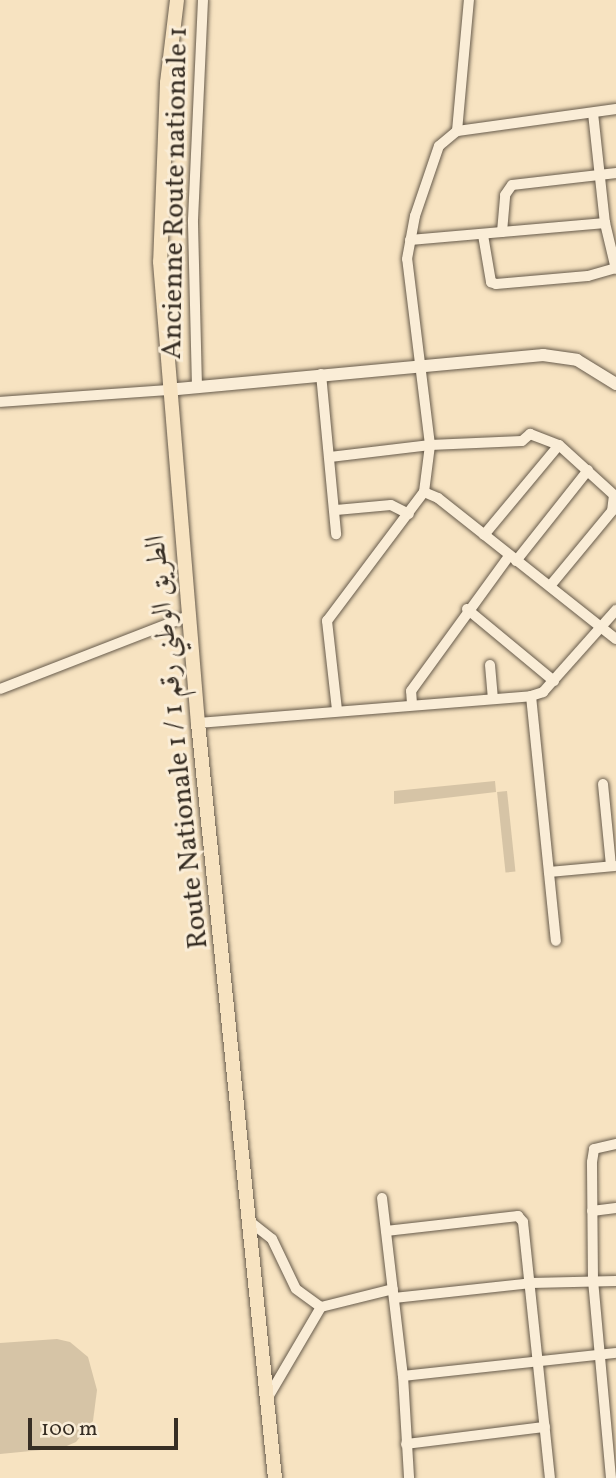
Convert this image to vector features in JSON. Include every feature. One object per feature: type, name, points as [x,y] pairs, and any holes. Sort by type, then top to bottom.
[{"type":"main road","name":"Route Nationale 1 / الطريق الوطني رقم 1","points":[[177,0],[167,83],[160,262],[168,389],[198,723],[275,1478]]},
{"type":"main road","points":[[168,389],[543,355],[577,359],[616,384]]},
{"type":"street","name":"Ancienne Route nationale 1","points":[[197,387],[193,220],[203,0]]},
{"type":"street","points":[[457,131],[469,0]]},
{"type":"street","points":[[337,710],[327,621],[424,492],[430,445],[406,281],[410,240],[439,146],[457,131],[616,109]]},
{"type":"street","points":[[483,236],[491,282],[496,284],[588,276],[616,268],[605,223],[602,174],[593,113]]},
{"type":"street","points":[[502,232],[505,195],[512,185],[616,173]]},
{"type":"street","points":[[410,240],[483,236],[605,223]]},
{"type":"street","points":[[321,374],[336,510],[336,534]]},
{"type":"street","points":[[0,402],[168,389]]},
{"type":"street","points":[[330,457],[430,445],[522,441],[530,434],[559,444],[614,495],[612,511],[550,586]]},
{"type":"street","points":[[484,536],[559,444]]},
{"type":"street","points":[[412,704],[411,691],[467,609],[588,470]]},
{"type":"street","points":[[424,492],[616,639]]},
{"type":"street","points":[[336,510],[391,505],[410,514]]},
{"type":"street","points":[[467,609],[554,681]]},
{"type":"street","points":[[198,723],[531,696],[554,681],[616,610]]},
{"type":"street","points":[[0,689],[188,616]]},
{"type":"street","points":[[490,665],[493,699]]},
{"type":"street","points":[[531,696],[556,941]]},
{"type":"street","points":[[549,872],[613,866],[603,784]]},
{"type":"street","points":[[611,1478],[593,1281],[592,1211],[594,1149],[616,1144]]},
{"type":"street","points":[[382,1198],[403,1377],[409,1478]]},
{"type":"street","points":[[592,1211],[616,1208]]},
{"type":"street","points":[[386,1231],[518,1216],[523,1222],[550,1478]]},
{"type":"street","points":[[250,1221],[272,1239],[296,1289],[321,1307],[393,1294],[531,1283],[616,1280]]},
{"type":"street","points":[[267,1399],[321,1307]]},
{"type":"street","points":[[403,1377],[616,1353]]},
{"type":"street","points":[[406,1444],[545,1427]]},
{"type":"shaded area","points":[[495,781],[496,792],[394,804],[394,791]]},
{"type":"shaded area","points":[[507,791],[515,872],[506,873],[497,792]]},
{"type":"shaded area","points":[[57,1339],[70,1342],[88,1357],[97,1390],[93,1421],[76,1442],[62,1448],[0,1454],[0,1343]]}]
